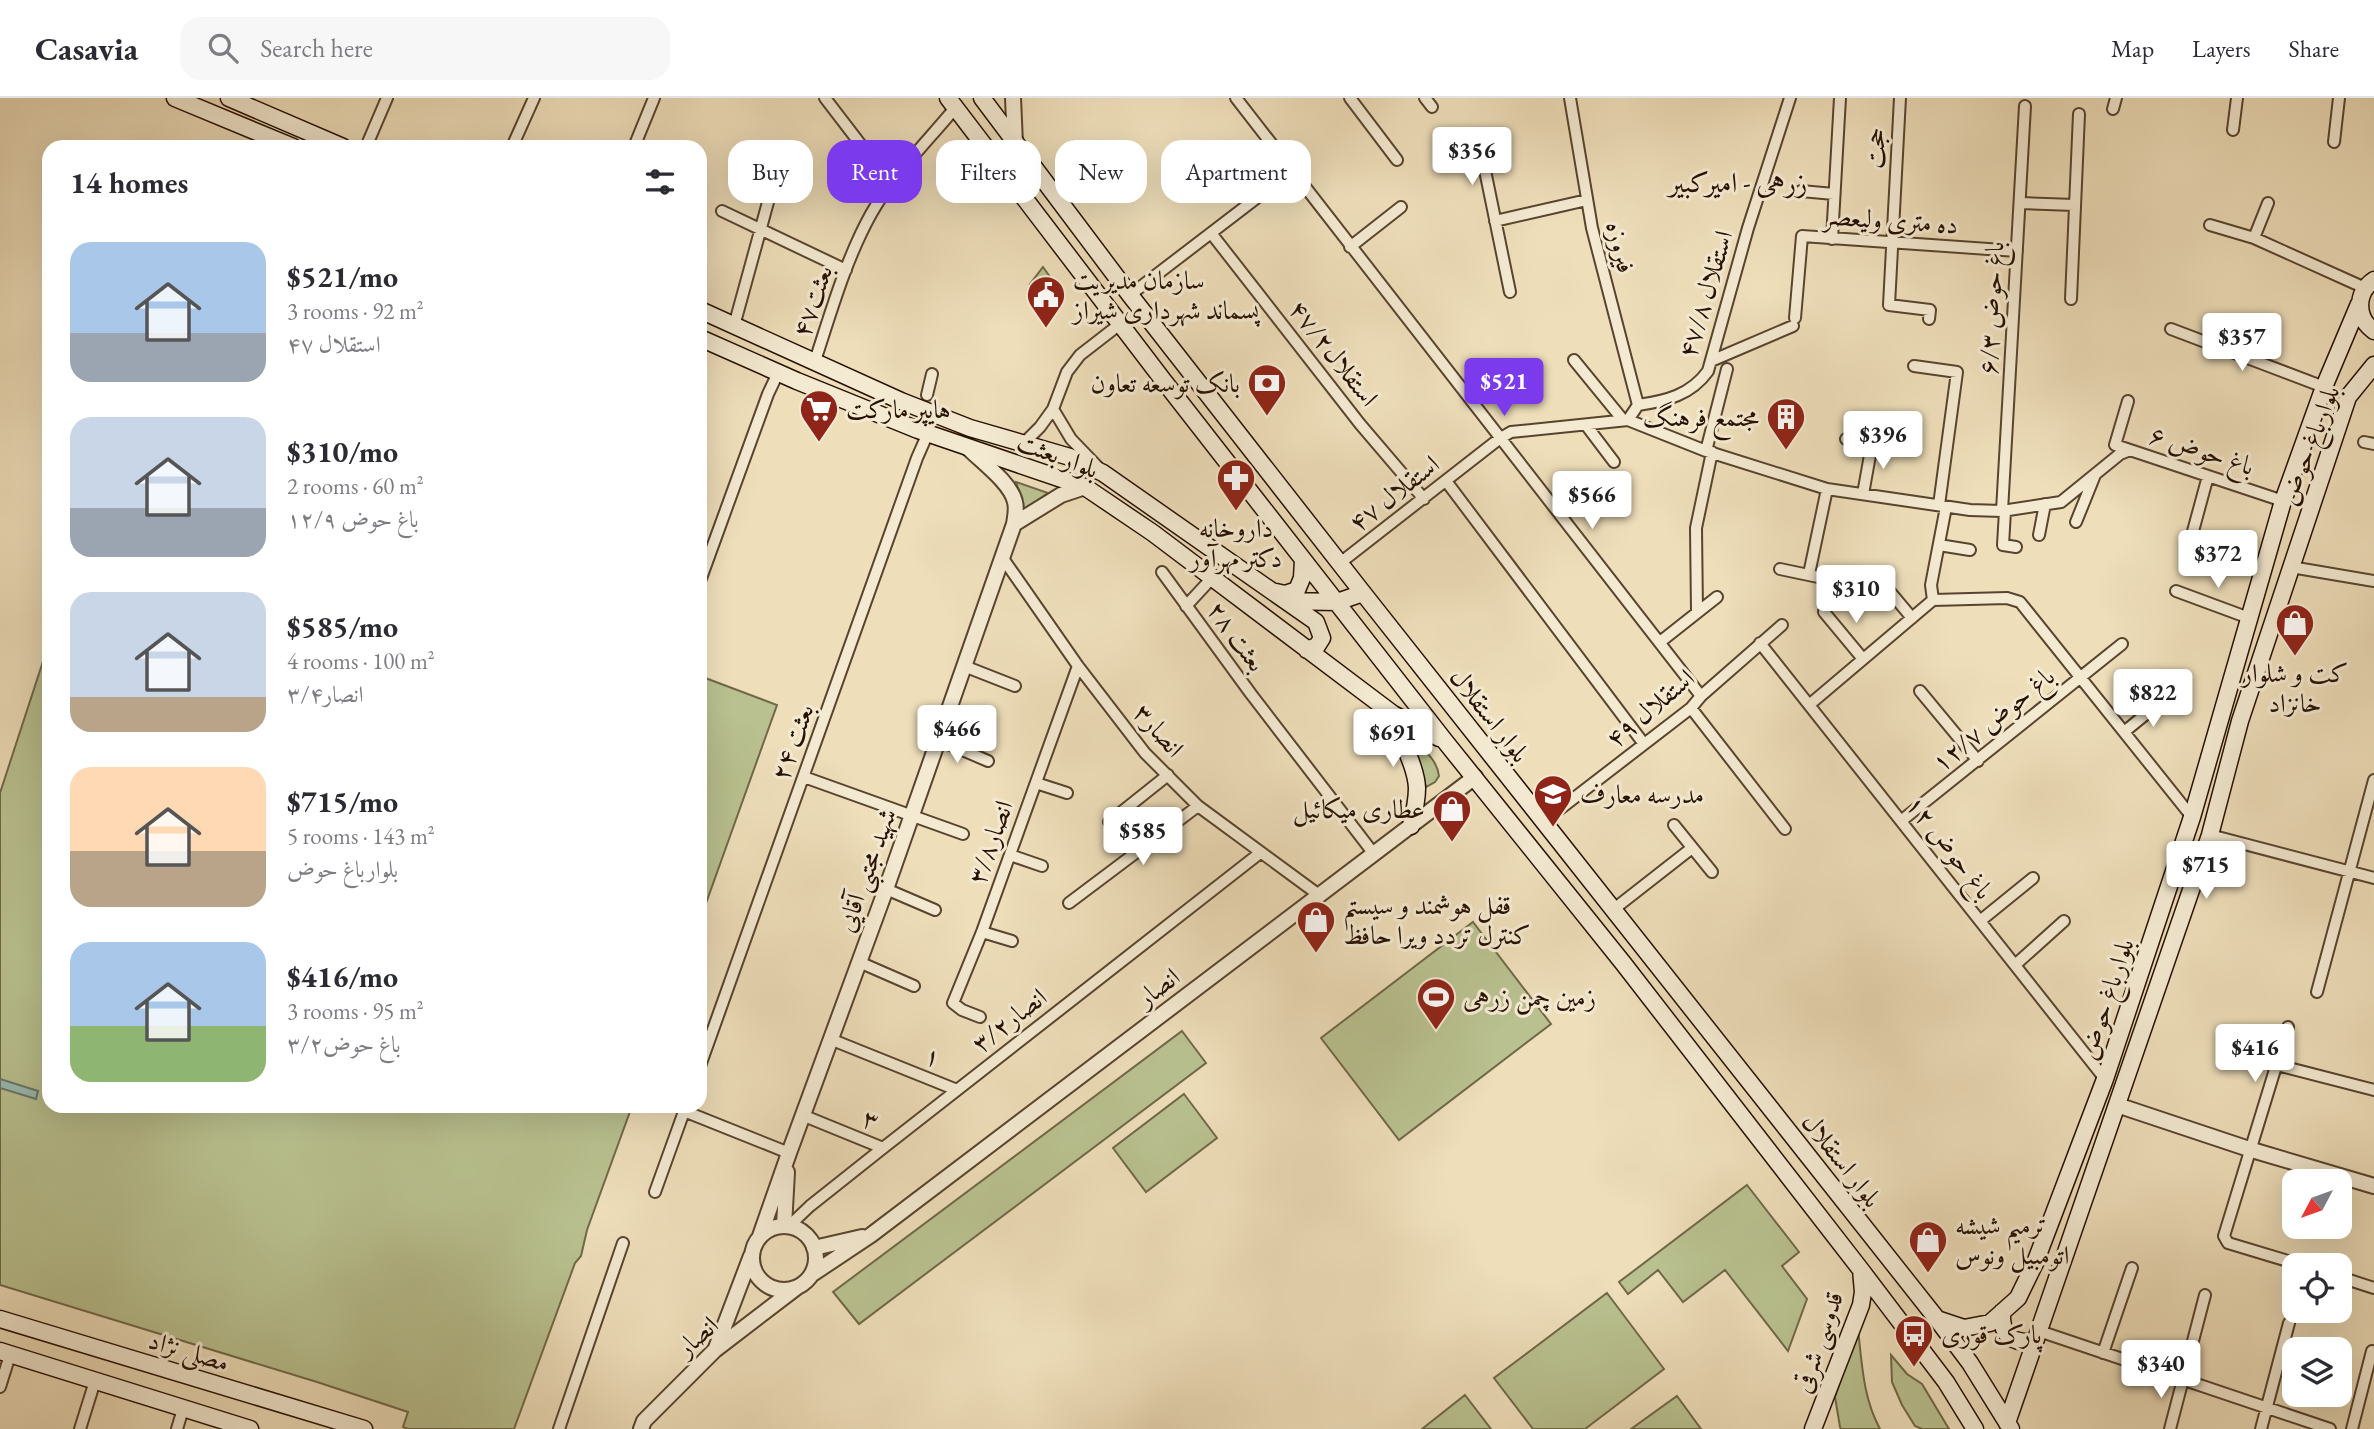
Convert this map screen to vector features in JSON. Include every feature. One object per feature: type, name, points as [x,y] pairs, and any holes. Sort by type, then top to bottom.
[{"type":"main road","points":[[175,98],[276,140]]},
{"type":"main road","points":[[229,98],[258,104],[329,140]]},
{"type":"main road","name":"بلوار استقلال","points":[[982,98],[1013,140]]},
{"type":"main road","name":"بلوار استقلال","points":[[952,103],[1303,560],[1623,963],[1861,1269],[1946,1382],[1975,1429]]},
{"type":"main road","name":"بلوار استقلال","points":[[1041,178],[1363,593],[1937,1319],[1970,1363],[2009,1426]]},
{"type":"main road","points":[[1050,232],[1070,217]]},
{"type":"main road","name":"بلوارباغ حوض","points":[[1937,1319],[1964,1328],[1990,1323],[2018,1298],[2035,1263],[2105,1079],[2192,817],[2283,501],[2324,387],[2371,281]]},
{"type":"main road","points":[[2359,304],[2364,322],[2374,331]]},
{"type":"main road","name":"بلوار بعثت","points":[[707,313],[911,405],[970,428],[1070,457],[1103,473],[1317,622],[1322,638],[1317,646],[1307,650]]},
{"type":"main road","name":"بلوار بعثت","points":[[707,341],[778,373],[928,433],[1085,487],[1153,533],[1393,714],[1444,740]]},
{"type":"main road","name":"بلوارباغ حوض","points":[[2009,1426],[2072,1231],[2210,835],[2238,731],[2348,397],[2374,365]]},
{"type":"main road","points":[[1268,590],[1285,594],[1297,590],[1302,578],[1303,560]]},
{"type":"main road","points":[[1288,601],[1337,602],[1363,593]]},
{"type":"main road","points":[[1393,714],[1417,788],[1411,826]]},
{"type":"main road","points":[[2217,726],[2238,731]]},
{"type":"main road","points":[[1623,963],[1643,947]]},
{"type":"main road","points":[[2049,1221],[2072,1231]]},
{"type":"main road","name":"قدوسی شرقی","points":[[1813,1429],[1861,1305],[1861,1269]]},
{"type":"main road","points":[[2002,1312],[2002,1325],[2008,1336],[2020,1343],[2037,1336]]},
{"type":"main road","name":"مصلی نژاد","points":[[0,1319],[361,1428]]},
{"type":"main road","points":[[5,1353],[250,1429]]},
{"type":"street","points":[[369,140],[387,98]]},
{"type":"street","points":[[515,140],[534,98]]},
{"type":"street","points":[[638,140],[654,98]]},
{"type":"street","points":[[825,98],[857,140]]},
{"type":"street","points":[[1013,98],[1016,140]]},
{"type":"street","points":[[1236,98],[1268,140]]},
{"type":"street","points":[[1350,98],[1397,160]]},
{"type":"street","name":"فیروزه","points":[[1570,98],[1592,228],[1638,405]]},
{"type":"street","name":"۴۷/۸ استقلال","points":[[1638,405],[1666,401],[1699,383],[1711,361],[1748,228],[1790,98]]},
{"type":"street","points":[[1832,239],[1840,98]]},
{"type":"street","name":"حجت","points":[[1900,98],[1889,305],[1930,310],[1929,319]]},
{"type":"street","points":[[2233,130],[2237,98]]},
{"type":"street","points":[[2334,142],[2339,98]]},
{"type":"street","name":"بعثت۴۷","points":[[922,143],[952,103]]},
{"type":"street","name":"۶/۳ باغ حوض","points":[[2016,547],[2003,545],[2025,106]]},
{"type":"street","points":[[2071,299],[2079,114]]},
{"type":"street","points":[[1480,146],[1510,292]]},
{"type":"street","points":[[1801,191],[1835,194]]},
{"type":"street","points":[[1311,196],[1701,696]]},
{"type":"street","points":[[1495,221],[1587,200]]},
{"type":"street","points":[[734,326],[768,203]]},
{"type":"street","name":"بعثت۴۷","points":[[815,361],[846,270],[878,203]]},
{"type":"street","points":[[1130,295],[1250,203]]},
{"type":"street","points":[[2021,203],[2074,205]]},
{"type":"street","points":[[2254,238],[2267,203]]},
{"type":"street","points":[[1350,247],[1401,207]]},
{"type":"street","points":[[722,211],[846,270]]},
{"type":"street","points":[[2210,225],[2254,238],[2371,281]]},
{"type":"street","name":"استقلال۴۷/۲","points":[[1211,233],[1360,424],[1424,499]]},
{"type":"street","name":"ده متری ولیعصر","points":[[1711,361],[1794,322],[1802,236],[2017,251]]},
{"type":"street","points":[[1023,444],[1053,409],[1067,372],[1080,355],[1120,324]]},
{"type":"street","points":[[2171,329],[2324,387]]},
{"type":"street","points":[[1574,360],[1625,420],[1638,405]]},
{"type":"street","points":[[1914,366],[1957,372],[1939,545],[1931,585],[1933,600]]},
{"type":"street","points":[[1698,612],[1696,528],[1727,369]]},
{"type":"street","points":[[707,562],[778,373]]},
{"type":"street","points":[[927,395],[932,374]]},
{"type":"street","points":[[2128,401],[2115,445],[2130,450]]},
{"type":"street","points":[[1053,409],[1071,439],[1103,473]]},
{"type":"street","name":"۴۷ استقلال","points":[[1340,563],[1511,432],[1625,420],[1709,452]]},
{"type":"street","points":[[1586,425],[1614,462]]},
{"type":"street","name":"بعثت ۲۴","points":[[707,1046],[928,433]]},
{"type":"street","points":[[1846,439],[1872,444],[1863,494]]},
{"type":"street","points":[[968,448],[1012,492],[1016,504],[1014,524]]},
{"type":"street","name":"۶ باغ حوض","points":[[1709,452],[1827,489],[1942,506],[2004,511],[2061,502],[2120,454],[2130,450],[2283,501]]},
{"type":"street","points":[[2076,522],[2096,473]]},
{"type":"street","points":[[2186,557],[2207,476]]},
{"type":"street","points":[[1446,481],[1644,744]]},
{"type":"street","points":[[1014,524],[1061,495],[1085,487]]},
{"type":"street","points":[[1809,574],[1827,489]]},
{"type":"street","points":[[2039,535],[2045,504]]},
{"type":"street","name":"شهید مجتبی آقایی","points":[[760,1236],[1014,524]]},
{"type":"street","points":[[1939,545],[1970,550]]},
{"type":"street","name":"انصار۳","points":[[1002,557],[1078,666],[1145,752],[1198,806],[1320,895]]},
{"type":"street","points":[[2291,566],[2374,581]]},
{"type":"street","points":[[1780,569],[1856,585]]},
{"type":"street","name":"بعثت ۲۸","points":[[1162,572],[1251,694],[1374,854]]},
{"type":"street","name":"بعثت ۲۸","points":[[1186,606],[1212,578]]},
{"type":"street","points":[[1886,587],[1912,618]]},
{"type":"street","points":[[2176,592],[2249,618]]},
{"type":"street","points":[[1660,642],[1717,597]]},
{"type":"street","points":[[1809,705],[1933,600],[2007,598],[2020,602],[2192,817]]},
{"type":"street","points":[[1824,612],[1863,659]]},
{"type":"street","name":"۴۹ استقلال","points":[[1543,822],[1691,708],[1701,696],[1783,625]]},
{"type":"street","name":"۱۲ باغ حوض","points":[[1760,643],[2105,1079]]},
{"type":"street","name":"۱۲/۷ باغ حوض","points":[[1901,821],[2122,644]]},
{"type":"street","points":[[964,666],[1015,686]]},
{"type":"street","name":"انصار۳/۸","points":[[980,1017],[953,1003],[982,932],[1078,666]]},
{"type":"street","points":[[1920,691],[1978,761]]},
{"type":"street","points":[[2124,732],[2162,701]]},
{"type":"street","points":[[1691,708],[1785,829]]},
{"type":"street","points":[[939,740],[988,761]]},
{"type":"street","points":[[1109,822],[1168,775]]},
{"type":"street","points":[[803,777],[963,835]]},
{"type":"street","name":"انصار","points":[[811,1275],[871,1235],[1475,777]]},
{"type":"street","points":[[2317,992],[2374,780]]},
{"type":"street","points":[[1036,783],[1067,793]]},
{"type":"street","points":[[1069,903],[1198,806]]},
{"type":"street","points":[[1674,825],[1712,872]]},
{"type":"street","points":[[2210,835],[2374,878]]},
{"type":"street","points":[[1614,909],[1692,848]]},
{"type":"street","name":"انصار۳/۲","points":[[786,1226],[1260,853]]},
{"type":"street","points":[[1010,855],[1042,866]]},
{"type":"street","points":[[1980,922],[2032,878]]},
{"type":"street","points":[[886,889],[934,910]]},
{"type":"street","points":[[2015,965],[2064,921]]},
{"type":"street","points":[[982,932],[1012,941]]},
{"type":"street","points":[[859,962],[914,986]]},
{"type":"street","points":[[2282,1259],[2225,1240],[2224,1236],[2288,1027]]},
{"type":"street","name":"۱","points":[[830,1039],[957,1090]]},
{"type":"street","points":[[2277,1065],[2374,1090]]},
{"type":"street","points":[[2116,1105],[2252,1150],[2374,1186]]},
{"type":"street","points":[[655,1192],[684,1113]]},
{"type":"street","points":[[694,1113],[789,1153]]},
{"type":"street","name":"۳","points":[[802,1115],[883,1148]]},
{"type":"street","name":"شهید مجتبی آقایی","points":[[786,1226],[789,1153]]},
{"type":"street","points":[[715,1350],[754,1245],[760,1236],[767,1230],[786,1226],[802,1231],[814,1248],[816,1257],[811,1275],[796,1288],[785,1290],[774,1289],[764,1283],[752,1265],[752,1255]]},
{"type":"street","name":"انصار","points":[[814,1248],[871,1235]]},
{"type":"street","points":[[559,1429],[623,1243]]},
{"type":"street","points":[[2104,1353],[2132,1268]]},
{"type":"street","points":[[2352,1282],[2374,1288]]},
{"type":"street","name":"انصار","points":[[641,1429],[644,1420],[715,1350],[796,1288]]},
{"type":"street","points":[[2170,1429],[2205,1295]]},
{"type":"street","points":[[2261,1429],[2289,1323]]},
{"type":"street","points":[[2037,1336],[2104,1353],[2330,1429]]},
{"type":"street","points":[[2352,1429],[2372,1351]]},
{"type":"street","points":[[0,1387],[5,1353]]},
{"type":"street","points":[[80,1429],[96,1381]]},
{"type":"street","points":[[177,1429],[183,1409]]},
{"type":"green space","points":[[1043,267],[1058,288],[1055,293],[1030,284]]},
{"type":"green space","points":[[1016,482],[1048,493],[1024,510]]},
{"type":"green space","points":[[42,664],[42,1113],[629,1113],[587,1230],[581,1256],[575,1263],[514,1429],[408,1429],[403,1427],[408,1412],[0,1285],[0,793]]},
{"type":"green space","points":[[707,679],[777,705],[707,900]]},
{"type":"green space","points":[[1411,739],[1429,755],[1438,770],[1439,776],[1435,782],[1426,787],[1421,768],[1406,740]]},
{"type":"green space","name":"زمین چمن زرهی","points":[[1473,922],[1551,1024],[1399,1140],[1321,1038]]},
{"type":"green space","points":[[1182,1031],[1206,1063],[859,1324],[833,1292]]},
{"type":"green space","points":[[1184,1094],[1217,1138],[1146,1192],[1113,1148]]},
{"type":"green space","points":[[1747,1185],[1799,1252],[1782,1266],[1807,1299],[1788,1351],[1725,1270],[1683,1302],[1658,1270],[1628,1294],[1619,1282]]},
{"type":"green space","points":[[1607,1293],[1664,1369],[1585,1429],[1533,1429],[1494,1378]]},
{"type":"green space","points":[[1858,1329],[1867,1393],[1880,1429],[1840,1427],[1835,1397]]},
{"type":"green space","points":[[1891,1355],[1907,1374],[1922,1384],[1949,1429],[1922,1429],[1915,1426],[1892,1382]]},
{"type":"green space","points":[[1465,1395],[1491,1429],[1422,1429]]},
{"type":"green space","points":[[1677,1396],[1701,1429],[1631,1429]]},
{"type":"water","points":[[0,1079],[38,1091],[36,1099],[0,1088]]},
{"type":"place","name":"سازمان مدیریت پسماند شهرداری شیراز","points":[[1046,329]]},
{"type":"place","name":"بانک توسعه تعاون","points":[[1267,417]]},
{"type":"place","name":"هایپر مارکت","points":[[819,443]]},
{"type":"place","name":"مجتمع فرهنگ","points":[[1786,451]]},
{"type":"place","name":"داروخانه دکتر مهرآور","points":[[1236,512]]},
{"type":"place","name":"کت و شلوار خانزاد","points":[[2295,657]]},
{"type":"place","name":"مدرسه معارف","points":[[1553,828]]},
{"type":"place","name":"عطاری میکائیل","points":[[1452,843]]},
{"type":"place","name":"قفل هوشمند و سیستم کنترل تردد ویرا حافظ","points":[[1316,954]]},
{"type":"place","name":"زمین چمن زرهی","points":[[1436,1031]]},
{"type":"place","name":"ترمیم شیشه اتومبیل ونوس","points":[[1928,1274]]},
{"type":"place","name":"پارک قوری","points":[[1914,1368]]},
{"type":"district","name":"زرهی - امیرکبیر","points":[[1738,182]]}]
